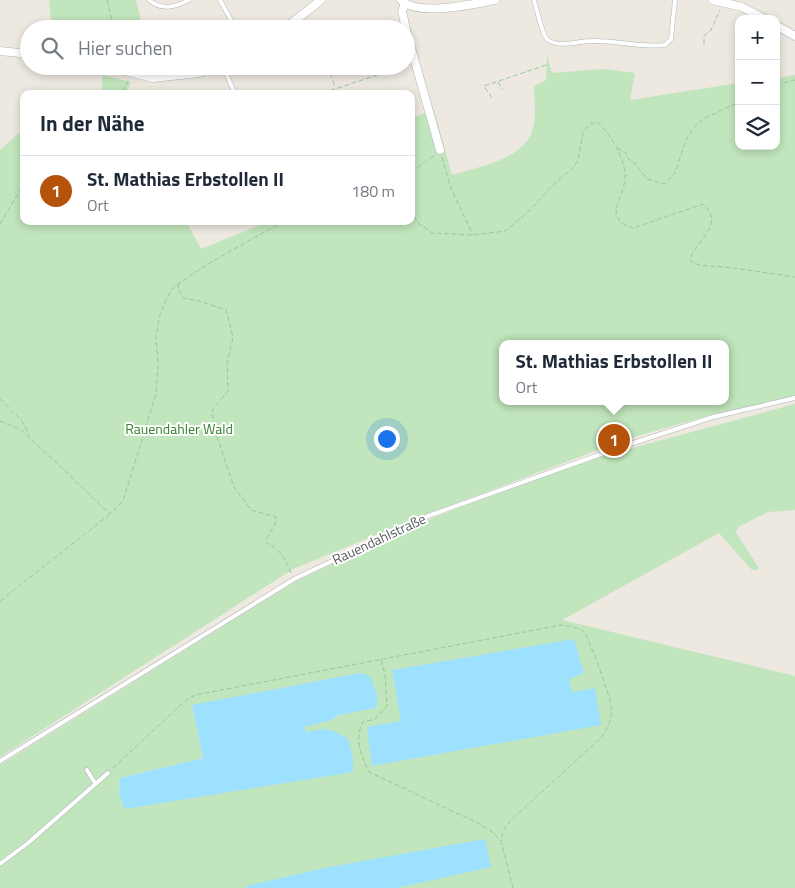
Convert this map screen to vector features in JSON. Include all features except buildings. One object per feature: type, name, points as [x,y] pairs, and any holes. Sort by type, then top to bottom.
[{"type":"street","points":[[295,20],[321,0]]},
{"type":"street","points":[[404,20],[403,2],[426,8],[458,6],[495,0]]},
{"type":"street","points":[[713,0],[742,8],[757,15]]},
{"type":"street","points":[[780,27],[795,36]]},
{"type":"street","points":[[0,51],[20,53]]},
{"type":"street","points":[[415,66],[432,134],[440,150]]},
{"type":"street","points":[[139,75],[152,78],[178,75]]},
{"type":"lane","points":[[149,0],[160,6],[169,7],[189,0]]},
{"type":"lane","points":[[220,0],[231,20]]},
{"type":"lane","points":[[534,0],[545,37],[552,42],[559,44],[588,40],[657,46],[665,45],[671,39],[675,0]]},
{"type":"lane","points":[[227,75],[233,90]]},
{"type":"lane","name":"Rauendahlstraße","points":[[0,761],[293,580],[428,516],[577,461],[713,417],[795,398]]},
{"type":"lane","points":[[87,770],[96,783]]},
{"type":"lane","points":[[0,864],[28,844],[108,773]]},
{"type":"path","points":[[107,0],[112,20]]},
{"type":"path","points":[[704,44],[704,36],[711,30],[724,2]]},
{"type":"path","points":[[492,98],[484,86],[549,64]]},
{"type":"path","points":[[124,90],[130,75]]},
{"type":"path","points":[[331,75],[335,88]]},
{"type":"path","points":[[330,90],[376,75]]},
{"type":"path","points":[[780,84],[795,80]]},
{"type":"path","points":[[498,81],[503,90]]},
{"type":"path","points":[[617,148],[626,153],[628,159],[633,161],[647,179],[665,184],[675,173],[686,140],[695,126],[703,119],[735,104]]},
{"type":"path","points":[[415,218],[417,222],[432,233],[473,234],[505,231],[526,214],[548,189],[574,167],[578,160],[583,132],[592,123],[598,123],[604,128],[617,148],[624,165],[625,184],[616,206],[616,215],[621,223],[633,228],[703,204],[707,208],[712,220],[706,236],[691,254],[690,259],[692,262],[710,267],[734,268],[795,277]]},
{"type":"path","points":[[415,169],[440,150],[450,186],[473,234]]},
{"type":"path","points":[[0,224],[20,190]]},
{"type":"path","points":[[0,601],[124,501],[156,394],[158,364],[156,338],[159,318],[172,289],[179,282],[277,225]]},
{"type":"path","points":[[179,282],[178,289],[182,298],[199,301],[226,310],[228,314],[233,337],[227,363],[228,391],[213,409],[212,413],[217,437],[234,487],[245,502],[251,510],[276,516],[276,522],[266,537],[266,543],[280,551],[293,580]]},
{"type":"path","points":[[0,399],[22,420],[29,437]]},
{"type":"path","points":[[0,421],[22,430],[110,514]]},
{"type":"path","points":[[108,773],[185,701],[195,695],[562,625],[570,626],[583,631],[592,647],[611,705],[608,728],[601,738],[511,820],[504,831],[502,843],[513,888]]},
{"type":"path","points":[[381,660],[385,674],[386,706],[375,719],[363,722],[359,731],[362,759],[369,772],[480,824],[495,834],[502,843]]},
{"type":"green space","points":[[49,0],[136,0],[141,20],[51,20]]},
{"type":"green space","name":"Rauendahler Wald","points":[[547,55],[552,73],[603,69],[635,73],[630,100],[735,84],[735,150],[780,150],[780,77],[795,75],[795,396],[714,414],[627,439],[427,514],[293,569],[0,757],[0,150],[20,133],[20,225],[188,225],[201,249],[260,225],[415,225],[415,117],[434,110],[452,175],[487,165],[511,155],[521,148],[529,139],[533,128],[534,86],[546,80]]},
{"type":"green space","points":[[102,75],[131,82],[128,90],[102,90]]},
{"type":"green space","points":[[795,404],[795,510],[768,512],[738,527],[736,533],[759,568],[758,570],[752,570],[719,533],[562,620],[795,676],[795,888],[0,888],[0,765],[298,580],[432,518],[588,460]],"holes":[[[192,705],[376,708],[339,715],[332,720],[303,727],[307,732],[321,728],[119,795],[120,778],[203,758]]]},
{"type":"water","points":[[574,639],[584,673],[569,679],[572,692],[595,688],[601,725],[372,766],[367,727],[401,721],[392,670]]},
{"type":"water","points":[[360,673],[370,676],[378,697],[376,708],[339,715],[332,720],[304,727],[307,732],[329,730],[348,739],[353,758],[353,772],[125,809],[119,795],[120,778],[203,758],[192,705]]},
{"type":"water","points":[[485,839],[491,867],[397,888],[246,888],[246,886],[324,868]]},
{"type":"place","name":"St. Mathias Erbstollen II","points":[[614,440]]}]
